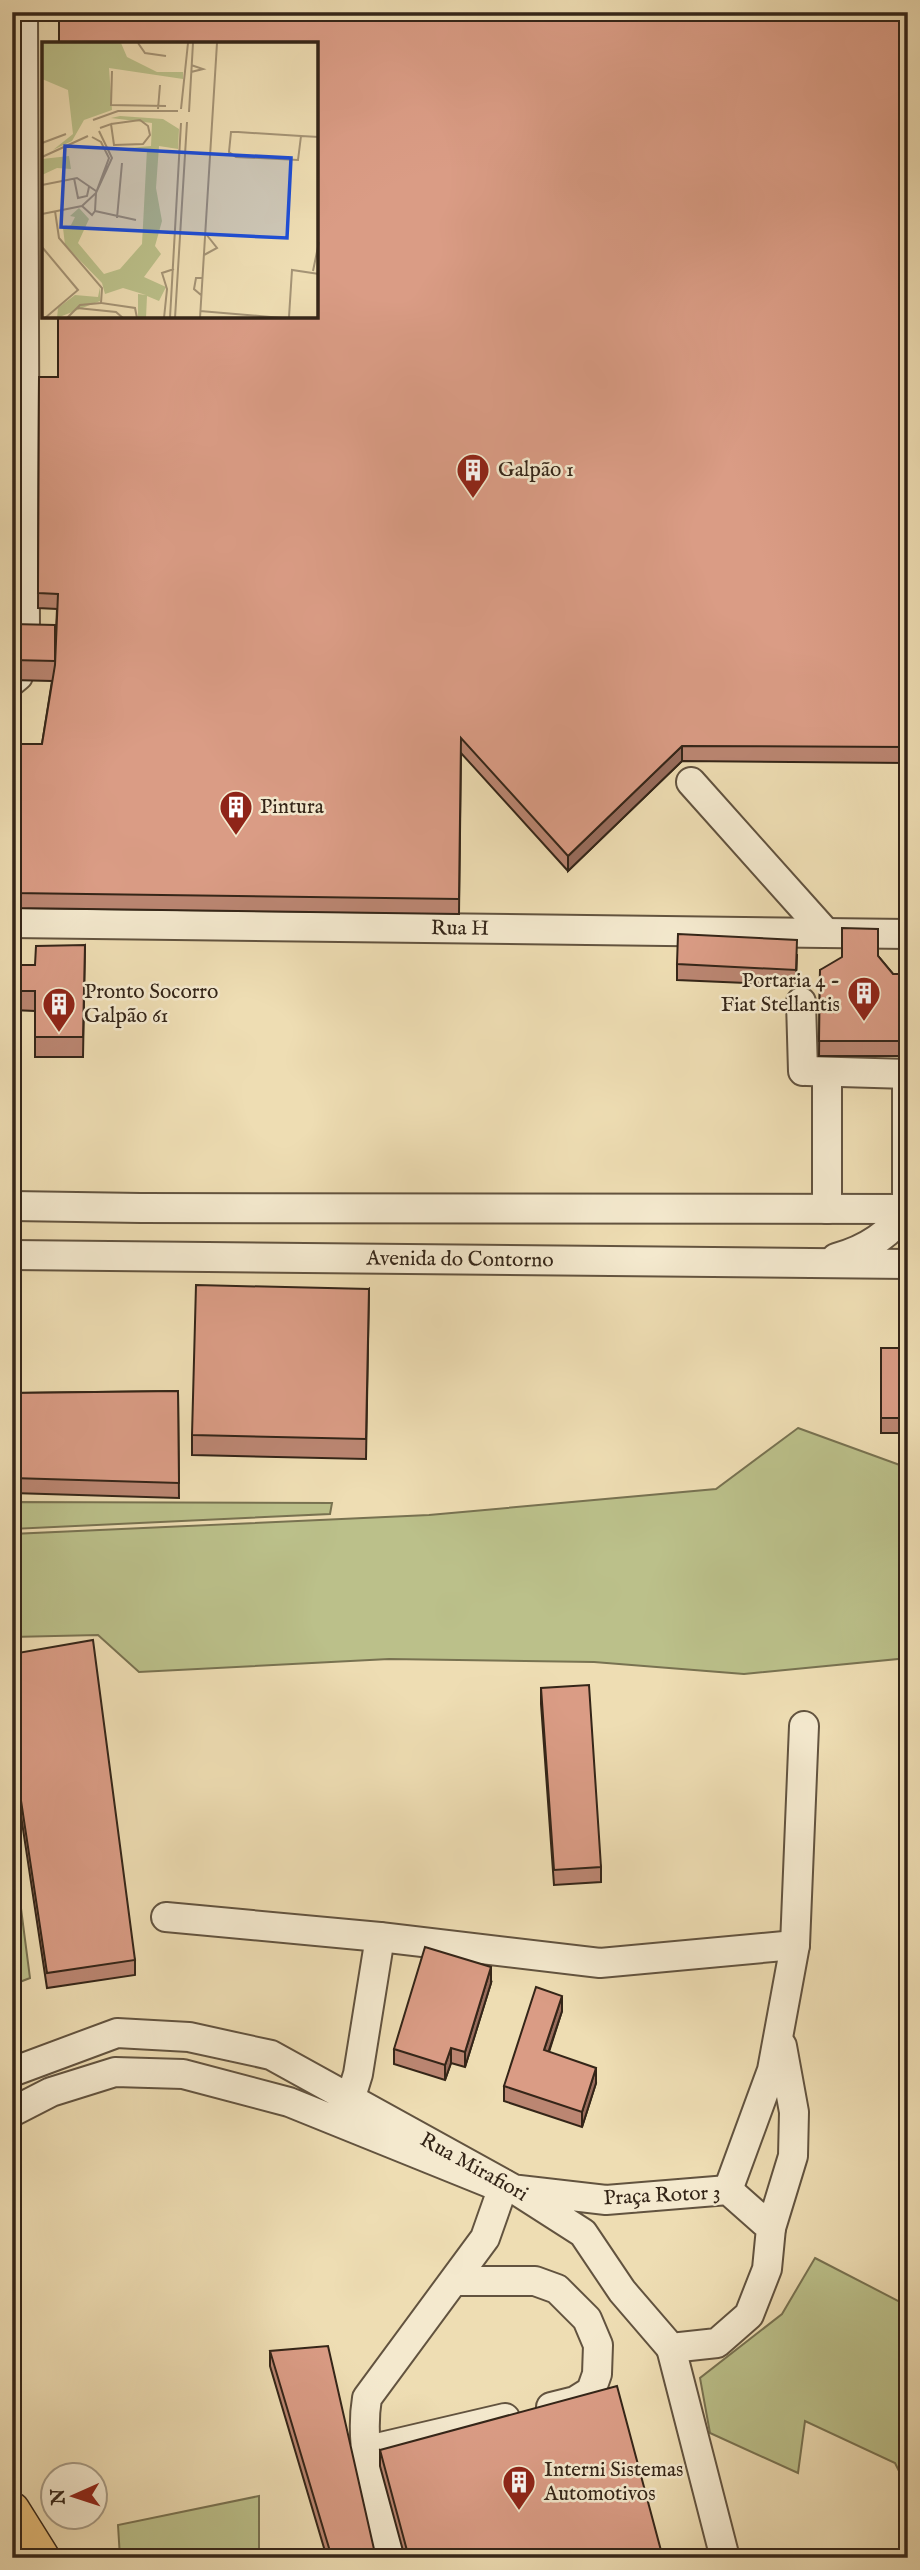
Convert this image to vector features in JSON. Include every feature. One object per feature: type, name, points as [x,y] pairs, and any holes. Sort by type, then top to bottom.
[{"type":"main road","points":[[12,2510],[42,2558]]},
{"type":"street","points":[[12,681],[18,676],[25,631],[23,12]]},
{"type":"street","points":[[691,782],[826,933]]},
{"type":"street","name":"Rua H","points":[[12,923],[907,933]]},
{"type":"street","points":[[801,1002],[813,1072],[827,1209]]},
{"type":"street","points":[[813,1072],[907,1074],[907,1209],[895,1226],[879,1239],[854,1253],[817,1264]]},
{"type":"street","points":[[12,1206],[907,1209]]},
{"type":"street","name":"Avenida do Contorno","points":[[12,1255],[908,1265]]},
{"type":"street","points":[[729,2190],[772,2070],[795,1945],[804,1726]]},
{"type":"street","points":[[166,1917],[380,1937],[600,1963],[795,1945]]},
{"type":"street","points":[[347,2112],[358,2074],[380,1937]]},
{"type":"street","points":[[725,2558],[671,2348],[717,2343],[749,2315],[768,2269],[771,2228],[793,2157],[794,2112],[779,2031]]},
{"type":"street","name":"Rua Mirafiori","points":[[12,2072],[117,2033],[189,2037],[271,2055],[347,2112],[508,2188]]},
{"type":"street","name":"Rua Mirafiori","points":[[12,2112],[51,2092],[115,2072],[183,2074],[289,2102],[347,2112]]},
{"type":"street","points":[[391,2558],[364,2451],[363,2422],[367,2398],[485,2238],[508,2188]]},
{"type":"street","name":"Praça Rotor 3","points":[[508,2188],[606,2200],[729,2190],[771,2228]]},
{"type":"street","name":"Praça Rotor 3","points":[[508,2188],[583,2233],[622,2291],[671,2348]]},
{"type":"street","points":[[364,2451],[575,2401],[591,2391],[597,2375],[598,2346],[587,2319],[557,2289],[535,2281],[455,2281]]},
{"type":"green space","points":[[798,1428],[908,1468],[908,1658],[744,1674],[594,1662],[389,1659],[139,1672],[98,1635],[12,1637],[12,1534],[429,1515],[716,1489]]},
{"type":"green space","points":[[12,1502],[332,1503],[330,1514],[12,1529]]},
{"type":"green space","points":[[12,1839],[30,1978],[12,1985]]},
{"type":"green space","points":[[815,2258],[908,2306],[908,2489],[895,2463],[805,2421],[798,2473],[710,2433],[700,2378],[782,2314]]},
{"type":"green space","points":[[259,2496],[259,2558],[120,2558],[118,2525]]},
{"type":"building","name":"Galpão 1","points":[[59,12],[908,12],[908,747],[682,746],[568,856],[461,738],[459,899],[12,893],[12,744],[42,744],[55,665],[58,594],[38,593],[39,377],[58,377],[58,318],[318,318],[318,42],[59,42]]},
{"type":"building","points":[[13,246],[13,304],[12,304]]},
{"type":"building","points":[[12,624],[55,625],[55,661],[12,660]]},
{"type":"building","name":"Portaria 4 - Fiat Stellantis","points":[[842,928],[878,929],[878,956],[893,974],[908,974],[908,1041],[819,1041],[820,970],[842,957]]},
{"type":"building","points":[[678,934],[797,940],[796,970],[677,964]]},
{"type":"building","name":"Pronto Socorro Galpão 61","points":[[85,945],[83,1037],[35,1037],[35,991],[12,991],[12,965],[35,965],[36,946]]},
{"type":"building","points":[[196,1285],[369,1289],[366,1439],[192,1435]]},
{"type":"building","points":[[881,1348],[908,1348],[908,1418],[881,1418]]},
{"type":"building","points":[[178,1391],[179,1483],[12,1478],[12,1393]]},
{"type":"building","points":[[93,1640],[135,1960],[47,1973],[12,1741],[12,1654]]},
{"type":"building","points":[[589,1685],[601,1867],[554,1870],[541,1688]]},
{"type":"building","points":[[425,1947],[491,1967],[465,2052],[451,2048],[445,2065],[394,2049]]},
{"type":"building","points":[[536,1987],[562,1996],[544,2050],[596,2068],[582,2112],[504,2086]]},
{"type":"building","points":[[328,2346],[376,2558],[332,2558],[270,2351]]},
{"type":"building","name":"Interni Sistemas Automotivos","points":[[617,2386],[663,2558],[409,2558],[380,2450]]},
{"type":"place","name":"Galpão 1","points":[[473,500]]},
{"type":"place","name":"Pintura","points":[[236,837]]},
{"type":"place","name":"Portaria 4 - Fiat Stellantis","points":[[864,1023]]},
{"type":"place","name":"Pronto Socorro Galpão 61","points":[[59,1034]]},
{"type":"place","name":"Interni Sistemas Automotivos","points":[[519,2512]]}]
